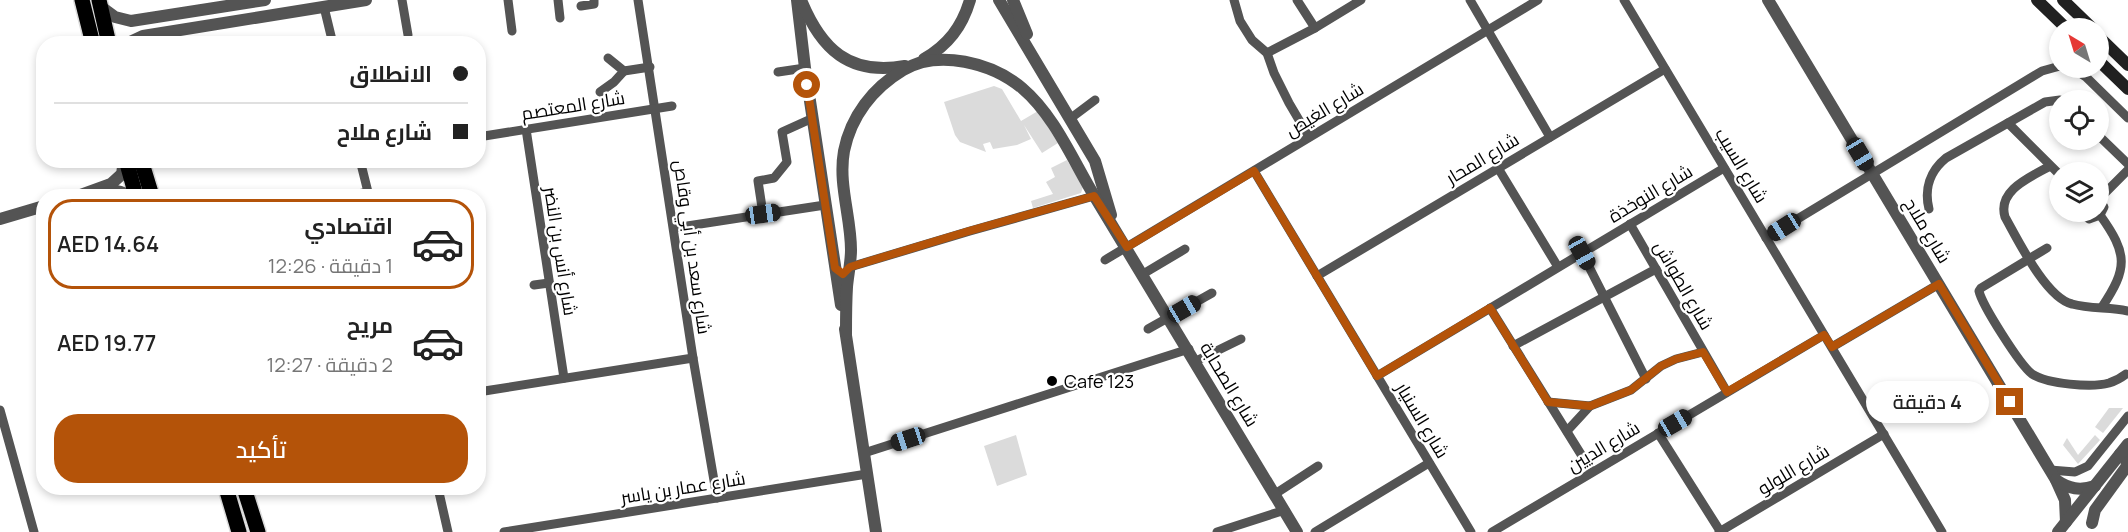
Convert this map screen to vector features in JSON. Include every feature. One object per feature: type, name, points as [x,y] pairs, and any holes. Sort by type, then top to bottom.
[{"type":"main road","points":[[82,0],[91,36]]},
{"type":"main road","points":[[2037,0],[2056,18]]},
{"type":"main road","points":[[2063,0],[2082,18]]},
{"type":"main road","points":[[99,3],[107,36]]},
{"type":"main road","points":[[2109,47],[2128,65]]},
{"type":"main road","points":[[2109,71],[2128,89]]},
{"type":"main road","points":[[127,168],[134,189]]},
{"type":"main road","points":[[143,168],[150,189]]},
{"type":"main road","points":[[228,495],[240,532]]},
{"type":"main road","points":[[246,495],[258,532]]},
{"type":"street","points":[[99,3],[115,17],[132,21],[265,0]]},
{"type":"street","points":[[143,36],[366,0]]},
{"type":"street","points":[[402,0],[408,35]]},
{"type":"street","points":[[508,0],[512,32]]},
{"type":"street","points":[[558,0],[560,18]]},
{"type":"street","points":[[580,6],[594,4],[594,0]]},
{"type":"street","name":"شارع سعد بن أبي وقاص","points":[[638,0],[717,498]]},
{"type":"street","points":[[799,0],[805,68],[876,532]]},
{"type":"street","name":"شارع الصحابة","points":[[799,0],[821,39],[850,61],[869,68],[887,69],[938,60],[977,65],[989,68],[1022,88],[1034,100],[1127,247],[1298,532]]},
{"type":"street","points":[[846,334],[851,248],[842,169],[844,150],[851,128],[873,93],[886,81],[943,47],[957,31],[970,0]]},
{"type":"street","points":[[999,0],[1095,161],[1113,225]]},
{"type":"street","points":[[1013,0],[1041,69]]},
{"type":"street","points":[[1234,0],[1240,21],[1252,40],[1267,53],[1274,73],[1309,137]]},
{"type":"street","points":[[1297,0],[1315,28]]},
{"type":"street","points":[[1267,53],[1361,0]]},
{"type":"street","points":[[1470,0],[1550,137]]},
{"type":"street","name":"شارع الغيص","points":[[1105,260],[1538,0]]},
{"type":"street","name":"شارع السيب","points":[[1624,0],[1942,532]]},
{"type":"street","name":"شارع ملاح","points":[[1768,0],[2053,475],[2066,500],[2062,527]]},
{"type":"street","points":[[324,7],[331,36]]},
{"type":"street","points":[[187,29],[186,21],[191,12]]},
{"type":"street","points":[[608,58],[624,71]]},
{"type":"street","points":[[601,95],[624,71],[650,67]]},
{"type":"street","points":[[778,72],[805,68]]},
{"type":"street","name":"شارع المحار","points":[[1317,276],[1665,69]]},
{"type":"street","points":[[1766,238],[2042,71],[2049,69]]},
{"type":"street","points":[[2087,78],[2128,118]]},
{"type":"street","points":[[1071,118],[1095,100]]},
{"type":"street","points":[[1929,209],[1928,184],[1933,172],[1941,162],[2049,101]]},
{"type":"street","name":"شارع المعتصم","points":[[486,136],[672,106]]},
{"type":"street","points":[[763,214],[758,181],[774,178],[787,162],[782,132],[813,118]]},
{"type":"street","points":[[2007,123],[2049,164]]},
{"type":"street","name":"شارع أنس بن النضر","points":[[526,129],[564,378]]},
{"type":"street","points":[[2109,146],[2128,164]]},
{"type":"street","points":[[2049,166],[2011,190],[2003,204],[2005,217],[2049,289],[2057,297],[2072,304],[2128,310]]},
{"type":"street","points":[[101,189],[122,174],[123,168]]},
{"type":"street","points":[[362,168],[367,189]]},
{"type":"street","points":[[1498,168],[1558,267]]},
{"type":"street","name":"شارع النوخذة","points":[[1377,376],[1724,168]]},
{"type":"street","points":[[2109,188],[2128,170]]},
{"type":"street","name":"شارع السنيار","points":[[1254,171],[1471,532]]},
{"type":"street","points":[[835,268],[843,274],[850,267],[1094,196]]},
{"type":"street","points":[[674,228],[825,205]]},
{"type":"street","points":[[0,219],[36,208]]},
{"type":"street","points":[[2102,308],[2119,284],[2125,262],[2120,240],[2106,222]]},
{"type":"street","name":"شارع الطواش","points":[[1630,224],[1727,392]]},
{"type":"street","points":[[2046,248],[1979,291],[2021,363],[2041,379],[2060,383],[2103,384],[2115,381],[2126,374]]},
{"type":"street","points":[[1143,274],[1185,249]]},
{"type":"street","points":[[1582,253],[1646,379]]},
{"type":"street","points":[[1513,346],[1656,269]]},
{"type":"street","points":[[534,285],[549,283]]},
{"type":"street","points":[[1832,347],[1939,284]]},
{"type":"street","points":[[1148,329],[1212,293]]},
{"type":"street","points":[[1490,308],[1592,472]]},
{"type":"street","name":"شارع الديين","points":[[1492,532],[1824,335]]},
{"type":"street","points":[[1196,361],[1240,339]]},
{"type":"street","points":[[864,453],[1189,349]]},
{"type":"street","points":[[1567,431],[1590,406],[1631,390],[1661,366],[1676,359],[1703,352]]},
{"type":"street","points":[[486,391],[693,358]]},
{"type":"street","points":[[1548,402],[1590,406]]},
{"type":"street","points":[[0,410],[4,438],[34,532]]},
{"type":"street","points":[[2053,475],[2088,466],[2128,416]]},
{"type":"street","points":[[1658,433],[1719,532]]},
{"type":"street","name":"شارع اللولو","points":[[1719,532],[1884,434]]},
{"type":"street","points":[[2062,527],[2124,449]]},
{"type":"street","points":[[2088,528],[2095,510],[2127,466],[2124,449]]},
{"type":"street","points":[[1315,532],[1429,462]]},
{"type":"street","points":[[1275,494],[1318,466]]},
{"type":"street","name":"شارع عمار بن ياسر","points":[[504,532],[867,474]]},
{"type":"street","points":[[2053,475],[2072,488],[2083,489],[2094,486]]},
{"type":"street","points":[[2088,528],[2128,477]]},
{"type":"street","points":[[440,495],[448,532]]},
{"type":"street","points":[[1217,532],[1285,510]]},
{"type":"shaded area","points":[[994,86],[1002,89],[1021,121],[1038,111],[1058,143],[1042,153],[1024,125],[1031,139],[1017,145],[993,149],[990,142],[983,144],[986,152],[960,142],[955,135],[944,102]]},
{"type":"shaded area","points":[[1067,160],[1083,187],[1081,193],[1033,208],[1031,201],[1053,194],[1046,182],[1055,177],[1051,168]]},
{"type":"shaded area","points":[[2109,408],[2123,408],[2103,433],[2095,427]]},
{"type":"shaded area","points":[[1016,435],[1027,475],[997,486],[984,446]]},
{"type":"shaded area","points":[[2095,435],[2100,440],[2078,464],[2063,445],[2067,438],[2078,455]]},
{"type":"place","name":"Cafe 123","points":[[1052,381]]},
{"type":"route","points":[[807,85],[835,268],[843,274],[850,267],[1094,196],[1127,247],[1254,171],[1377,376],[1490,308],[1548,402],[1590,406],[1631,390],[1661,366],[1676,359],[1703,352],[1727,392],[1824,335],[1832,347],[1939,284],[2010,402]]}]
